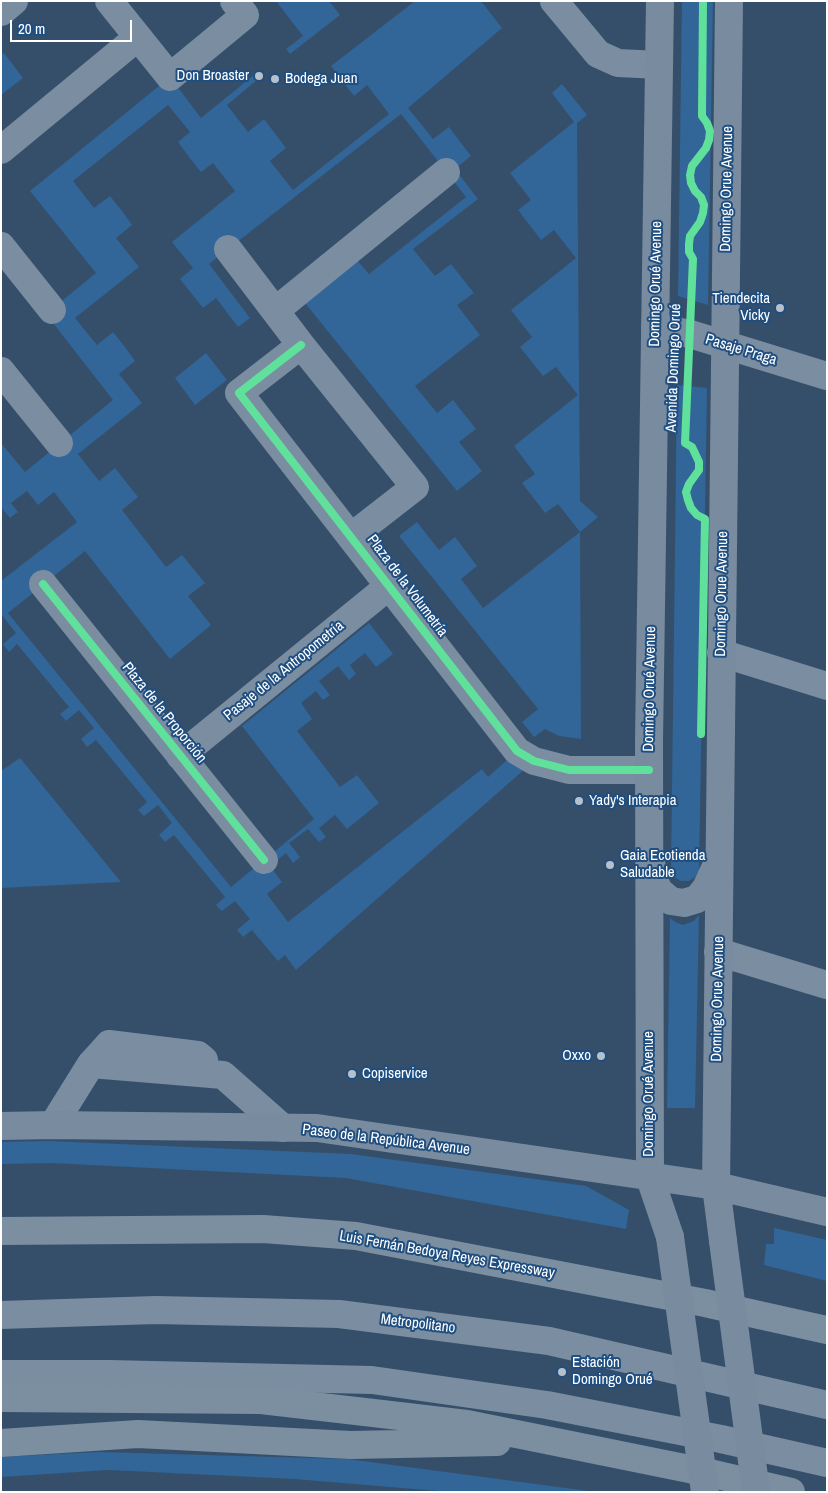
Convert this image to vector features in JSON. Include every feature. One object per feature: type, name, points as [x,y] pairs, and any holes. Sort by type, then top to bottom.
[{"type":"highway","name":"Luis Fernán Bedoya Reyes Expressway","points":[[1,1232],[262,1229],[356,1236],[705,1303],[827,1330]]},
{"type":"highway","points":[[1,1398],[261,1400],[466,1424],[709,1473],[791,1492]]},
{"type":"highway","points":[[1,1443],[138,1434],[352,1445],[548,1440]]},
{"type":"main road","name":"Domingo Orué Avenue","points":[[660,1],[649,770],[650,1178],[670,1237],[705,1492]]},
{"type":"main road","name":"Domingo Orue Avenue","points":[[716,1186],[729,1]]},
{"type":"main road","points":[[649,848],[654,880],[659,891],[671,901],[684,903],[697,899],[706,888],[719,859]]},
{"type":"main road","name":"Paseo de la República Avenue","points":[[1,1126],[317,1128],[650,1178],[716,1186]]},
{"type":"main road","points":[[756,1492],[716,1186],[827,1212]]},
{"type":"street","points":[[1,12],[14,1]]},
{"type":"street","points":[[109,1],[170,76],[245,16],[234,1]]},
{"type":"street","points":[[554,1],[598,54],[618,63],[659,65]]},
{"type":"street","points":[[1,150],[138,37]]},
{"type":"street","points":[[275,311],[446,172]]},
{"type":"street","points":[[1,246],[52,310]]},
{"type":"street","name":"Plaza de la Volumetría","points":[[228,249],[301,345],[415,487],[352,536]]},
{"type":"street","name":"Pasaje Praga","points":[[655,327],[726,345],[827,376]]},
{"type":"street","name":"Plaza de la Volumetría","points":[[301,345],[239,393],[352,536],[388,586],[517,751],[534,761],[569,770],[649,770]]},
{"type":"street","points":[[1,371],[59,443]]},
{"type":"street","name":"Plaza de la Proporción","points":[[43,584],[264,860]]},
{"type":"street","name":"Pasaje de la Antropometría","points":[[180,756],[388,586]]},
{"type":"street","points":[[721,653],[827,686]]},
{"type":"street","points":[[718,952],[827,986]]},
{"type":"street","points":[[53,1125],[91,1064],[223,1075],[283,1128]]},
{"type":"street","name":"Metropolitano","points":[[1,1315],[156,1310],[339,1314],[549,1341],[827,1405]]},
{"type":"street","points":[[1,1374],[109,1374],[372,1380],[547,1405],[721,1439],[827,1463]]},
{"type":"shaded area","points":[[276,1],[329,1],[340,15],[290,54],[286,49],[303,36]]},
{"type":"shaded area","points":[[415,1],[481,1],[502,28],[408,108],[433,139],[449,127],[471,156],[455,169],[478,199],[413,249],[435,276],[451,264],[474,293],[457,305],[480,335],[415,386],[437,413],[453,400],[476,429],[459,442],[482,471],[457,491],[305,303],[357,260],[369,274],[466,197],[401,114],[209,264],[250,318],[238,327],[216,298],[203,308],[180,279],[193,268],[172,242],[235,191],[213,163],[201,172],[189,157],[178,142],[190,132],[168,105],[73,181],[94,208],[110,196],[132,225],[116,238],[139,267],[75,318],[97,345],[113,332],[125,347],[135,361],[119,374],[142,403],[78,454],[99,481],[115,468],[138,497],[122,510],[166,567],[182,555],[205,583],[188,596],[211,625],[170,659],[85,551],[8,613],[231,887],[314,819],[242,726],[369,623],[393,654],[376,667],[365,653],[350,665],[356,674],[349,680],[338,666],[319,681],[330,695],[323,700],[316,691],[301,703],[312,719],[297,731],[340,787],[357,775],[379,803],[347,829],[335,815],[319,828],[326,837],[319,842],[308,829],[289,843],[300,857],[293,863],[286,853],[270,866],[282,882],[267,894],[288,922],[482,769],[488,777],[517,751],[534,761],[296,970],[285,955],[278,961],[252,930],[243,937],[237,930],[250,919],[235,901],[222,911],[216,905],[225,897],[174,835],[165,842],[159,835],[172,823],[158,805],[144,816],[138,810],[147,802],[96,740],[87,747],[81,739],[94,728],[79,710],[66,721],[60,714],[69,707],[17,644],[9,652],[3,644],[16,633],[1,614],[1,581],[77,522],[54,492],[38,505],[27,491],[11,503],[18,512],[10,518],[1,507],[1,443],[25,472],[113,400],[46,314],[96,273],[30,191],[170,77],[201,118],[254,75],[257,80],[227,105],[248,132],[264,119],[286,148],[270,161],[293,190],[389,114],[367,85],[354,96],[331,66]]},
{"type":"shaded area","points":[[682,1],[713,1],[708,305],[678,296]]},
{"type":"shaded area","points":[[4,53],[23,78],[1,95],[1,55]]},
{"type":"shaded area","points":[[562,84],[587,115],[577,123],[580,501],[598,517],[580,532],[558,504],[545,513],[522,483],[535,474],[514,446],[578,395],[556,367],[543,376],[520,347],[532,337],[511,310],[576,258],[554,230],[541,240],[518,210],[531,200],[510,173],[574,122],[552,93]]},
{"type":"shaded area","points":[[206,353],[227,380],[195,405],[175,378]]},
{"type":"shaded area","points":[[677,385],[707,388],[699,871],[689,881],[681,881],[674,877],[671,871]]},
{"type":"shaded area","points":[[417,522],[439,550],[455,537],[477,566],[461,579],[483,608],[580,532],[581,739],[559,736],[545,729],[534,737],[522,722],[538,709],[399,536]]},
{"type":"shaded area","points":[[20,758],[121,882],[1,888],[1,771]]},
{"type":"shaded area","points":[[699,915],[695,1108],[667,1108],[670,918],[683,925],[694,921]]},
{"type":"shaded area","points":[[49,1141],[351,1154],[586,1186],[629,1210],[626,1229],[346,1178],[52,1163],[1,1164],[1,1142]]},
{"type":"shaded area","points":[[774,1228],[827,1240],[827,1281],[764,1265],[766,1244],[774,1244]]},
{"type":"shaded area","points":[[98,1452],[348,1459],[596,1492],[450,1492],[295,1479],[109,1470],[1,1477],[1,1457]]},
{"type":"cycle path","name":"Avenida Domingo Orué","points":[[701,734],[705,519],[697,515],[691,508],[688,500],[686,492],[699,470],[699,462],[692,447],[685,443],[693,259],[689,252],[689,244],[690,236],[700,222],[704,205],[691,183],[690,175],[692,166],[706,148],[710,131],[702,116],[703,1]]},
{"type":"cycle path","points":[[301,345],[239,393],[517,751],[534,761],[569,770],[649,770]]},
{"type":"cycle path","points":[[43,584],[264,860]]},
{"type":"place","name":"Don Broaster","points":[[259,76]]},
{"type":"place","name":"Bodega Juan","points":[[275,79]]},
{"type":"place","name":"Tiendecita Vicky","points":[[780,308]]},
{"type":"place","name":"Yady's Interapia","points":[[579,801]]},
{"type":"place","name":"Gaia Ecotienda Saludable","points":[[610,865]]},
{"type":"place","name":"Oxxo","points":[[601,1056]]},
{"type":"place","name":"Copiservice","points":[[352,1074]]},
{"type":"place","name":"Estación Domingo Orué","points":[[562,1372]]}]
